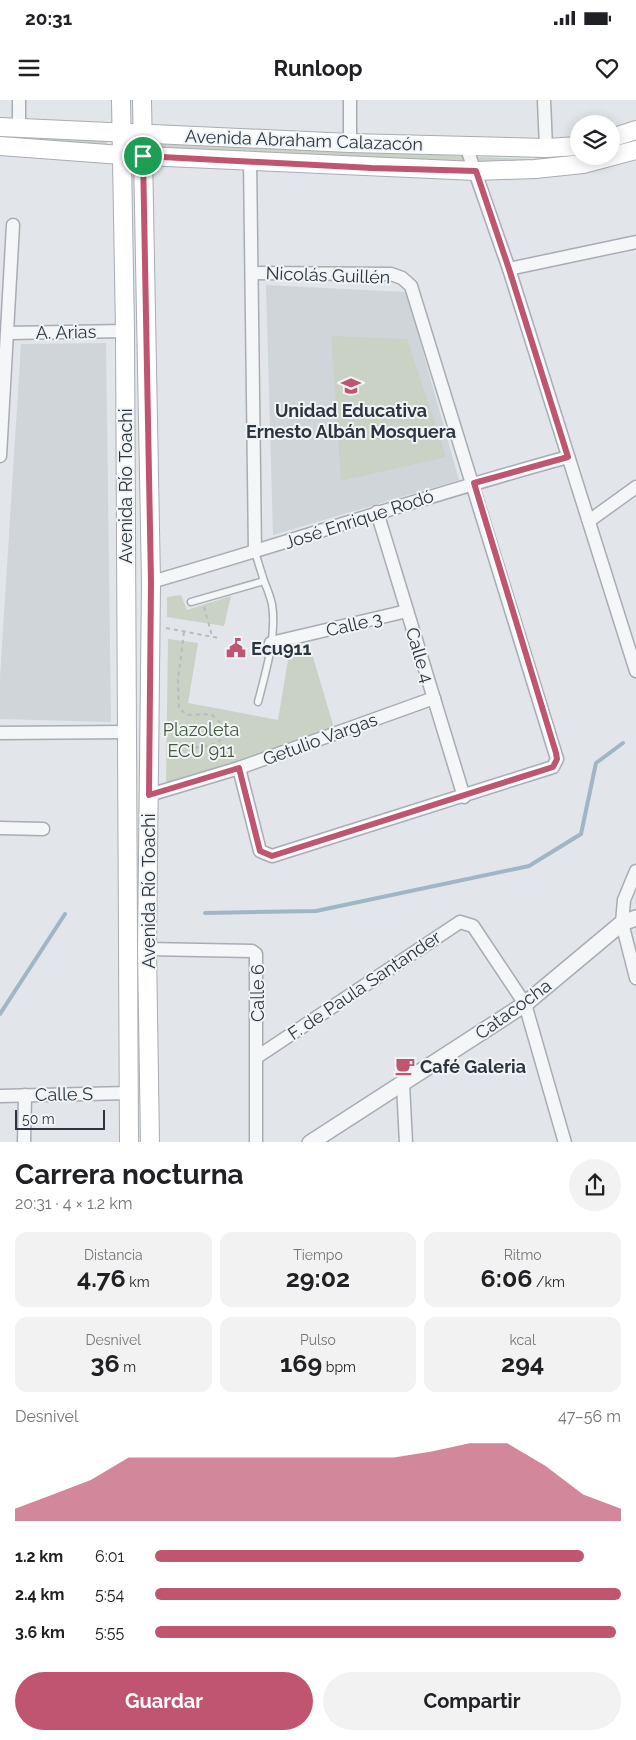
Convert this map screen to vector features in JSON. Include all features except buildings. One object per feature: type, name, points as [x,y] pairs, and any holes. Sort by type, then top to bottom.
[{"type":"main road","name":"Avenida Río Toachi","points":[[121,100],[120,133],[125,331],[125,732],[129,1142]]},
{"type":"main road","name":"Avenida Río Toachi","points":[[142,100],[151,582],[147,949],[150,1142]]},
{"type":"main road","name":"Avenida Abraham Calazacón","points":[[0,127],[350,143],[546,148],[570,147]]},
{"type":"main road","points":[[620,135],[636,130]]},
{"type":"main road","name":"Avenida Abraham Calazacón","points":[[0,146],[121,155],[250,160],[372,168],[476,171],[535,170],[583,164],[636,150]]},
{"type":"street","points":[[19,100],[19,128]]},
{"type":"street","points":[[350,100],[350,143]]},
{"type":"street","points":[[544,100],[546,148]]},
{"type":"street","points":[[466,146],[509,269],[636,671]]},
{"type":"street","points":[[250,160],[253,273],[255,552]]},
{"type":"street","points":[[0,456],[8,333],[12,225]]},
{"type":"street","points":[[509,269],[636,242]]},
{"type":"street","name":"Nicolás Guillén","points":[[239,768],[260,851],[272,856],[464,797],[553,767],[557,759],[474,483],[411,286],[402,278],[391,274],[253,273]]},
{"type":"street","name":"A. Arias","points":[[8,333],[125,331]]},
{"type":"street","name":"José Enrique Rodó","points":[[151,582],[255,552],[377,512],[568,457]]},
{"type":"street","points":[[589,521],[636,487]]},
{"type":"street","name":"Calle 4","points":[[377,512],[464,797]]},
{"type":"street","name":"Calle 3","points":[[271,643],[407,611]]},
{"type":"street","name":"Getulio Vargas","points":[[149,795],[239,768],[434,698]]},
{"type":"street","points":[[0,732],[125,732]]},
{"type":"street","points":[[0,828],[42,829]]},
{"type":"street","points":[[636,871],[624,900],[629,921],[636,978]]},
{"type":"street","name":"Catacocha","points":[[310,1142],[525,1004],[629,921]]},
{"type":"street","name":"F. de Paula Santander","points":[[257,1057],[460,922],[473,926],[525,1004]]},
{"type":"street","name":"Calle 6","points":[[147,949],[252,951],[256,954],[256,1142]]},
{"type":"street","points":[[525,1004],[565,1142]]},
{"type":"street","points":[[402,1084],[406,1142]]},
{"type":"street","name":"Calle S","points":[[0,1096],[128,1093]]},
{"type":"street","points":[[24,1142],[25,1095]]},
{"type":"lane","points":[[255,552],[272,603],[271,643],[258,702]]},
{"type":"lane","points":[[191,602],[264,581]]},
{"type":"path","points":[[204,604],[212,637]]},
{"type":"path","points":[[166,628],[219,638]]},
{"type":"path","points":[[184,632],[178,680],[179,709],[188,715],[212,714],[223,725],[224,737],[214,744],[189,749]]},
{"type":"shaded area","name":"Unidad Educativa Ernesto Albán Mosquera","points":[[266,285],[406,292],[459,480],[273,535]]},
{"type":"shaded area","points":[[106,343],[111,722],[0,719],[0,678],[21,344]]},
{"type":"green space","points":[[0,134],[107,138],[107,144],[0,140]]},
{"type":"green space","points":[[161,144],[463,156],[463,163],[161,149]]},
{"type":"green space","points":[[570,155],[570,158],[479,165],[477,157],[532,159]]},
{"type":"green space","points":[[331,336],[407,339],[446,457],[341,481]]},
{"type":"green space","points":[[181,595],[187,610],[231,596],[224,626],[167,617],[167,597]]},
{"type":"green space","name":"Plazoleta ECU 911","points":[[168,639],[198,643],[188,703],[278,720],[289,654],[310,647],[334,728],[166,789]]},
{"type":"waterway","points":[[205,913],[316,911],[529,866],[581,834],[596,763],[623,743]]},
{"type":"waterway","points":[[0,1014],[65,914]]},
{"type":"place","name":"Unidad Educativa Ernesto Albán Mosquera","points":[[351,386]]},
{"type":"place","name":"Ecu911","points":[[236,648]]},
{"type":"place","name":"Café Galeria","points":[[405,1066]]},
{"type":"route","points":[[143,156],[250,160],[372,168],[476,171],[568,457],[474,483],[556,753],[557,759],[553,767],[464,797],[272,856],[265,855],[260,851],[239,768],[149,795],[151,582],[143,156]]}]
